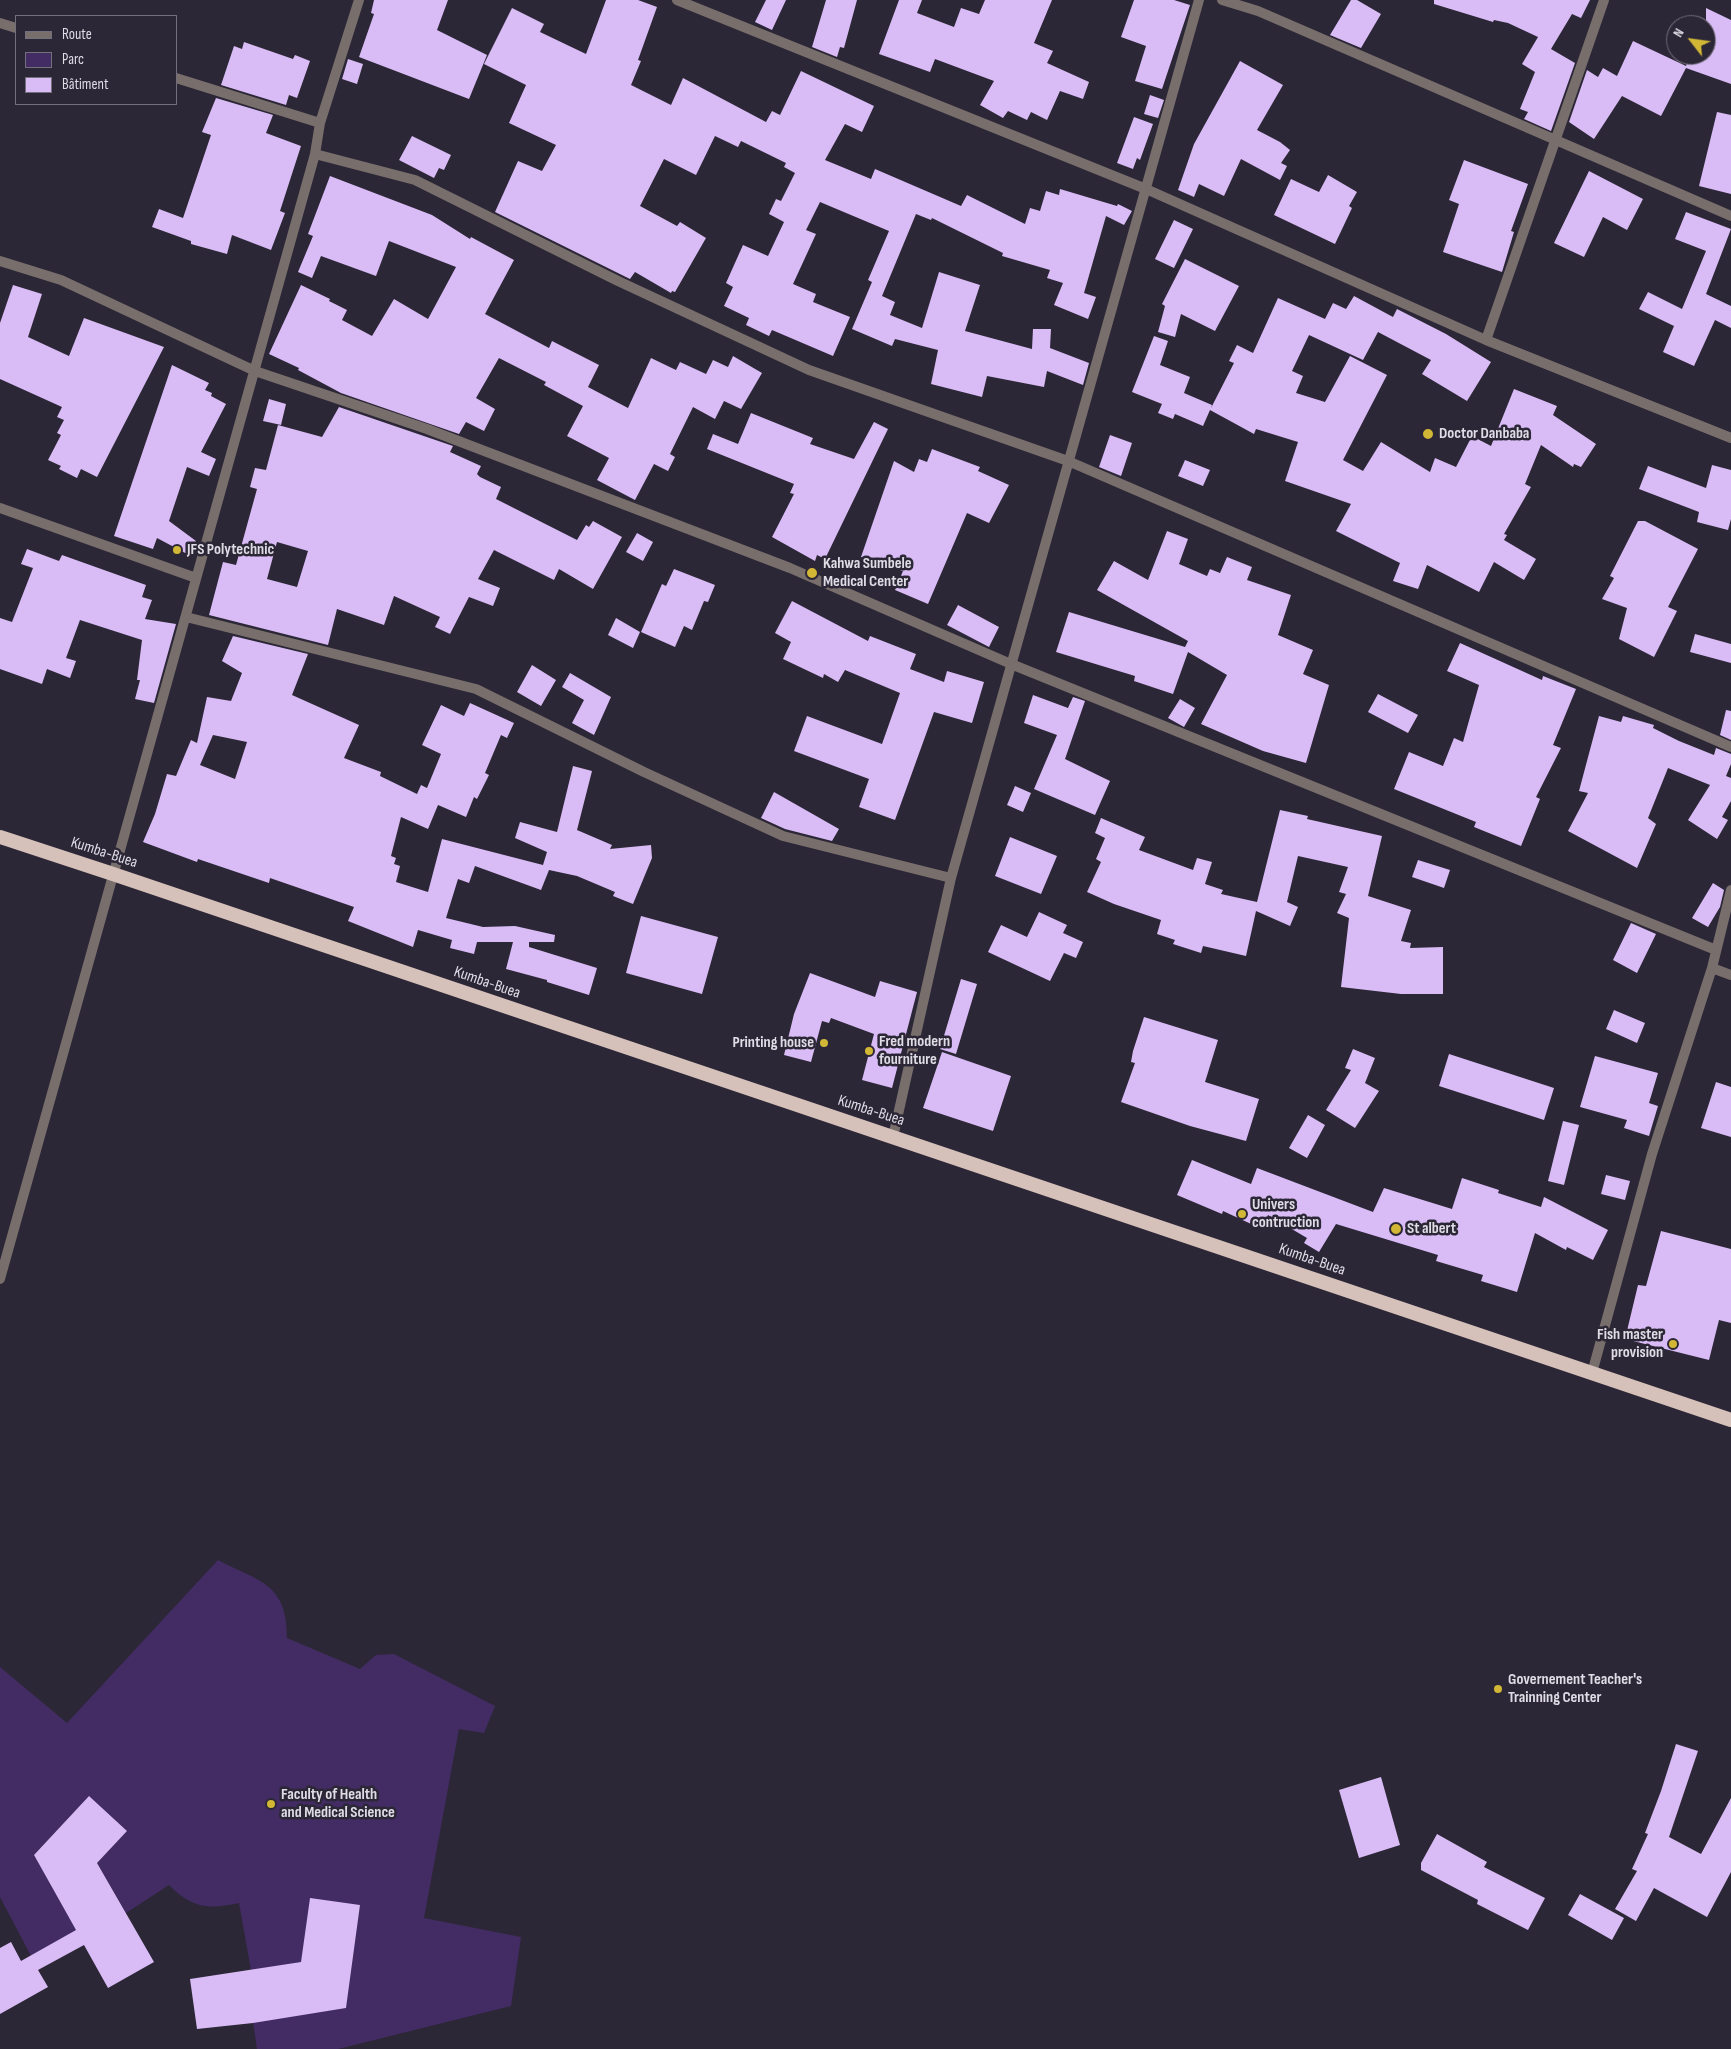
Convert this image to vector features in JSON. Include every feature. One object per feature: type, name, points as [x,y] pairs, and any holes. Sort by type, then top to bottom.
[{"type":"highway","name":"Kumba-Buea","points":[[0,838],[113,874],[1731,1420]]},
{"type":"street","points":[[0,1279],[255,371],[315,154],[320,123],[359,0]]},
{"type":"street","points":[[677,0],[1146,189],[1486,340],[1731,438]]},
{"type":"street","points":[[893,1137],[951,878],[1199,0]]},
{"type":"street","points":[[1222,0],[1258,11],[1731,216]]},
{"type":"street","points":[[1486,340],[1604,0]]},
{"type":"street","points":[[0,23],[15,28]]},
{"type":"street","points":[[178,79],[320,123]]},
{"type":"street","points":[[315,154],[415,180],[618,281],[808,370],[1068,461],[1731,746]]},
{"type":"street","points":[[0,261],[61,280],[255,371],[426,429],[790,568],[1011,664],[1716,950]]},
{"type":"street","points":[[0,508],[196,578]]},
{"type":"street","points":[[186,616],[476,689],[644,772],[783,836],[951,878]]},
{"type":"street","points":[[1592,1373],[1652,1154],[1712,968],[1731,890]]},
{"type":"street","points":[[1712,968],[1731,975]]},
{"type":"green space","points":[[218,1560],[258,1580],[276,1595],[286,1620],[287,1638],[360,1669],[376,1655],[394,1654],[495,1706],[484,1733],[459,1729],[424,1918],[521,1937],[511,2006],[338,2049],[257,2049],[253,2022],[346,2008],[360,1905],[310,1899],[301,1962],[251,1970],[239,1903],[209,1906],[193,1903],[177,1893],[169,1885],[126,1913],[97,1863],[127,1831],[89,1796],[34,1855],[76,1930],[31,1956],[0,1897],[0,1667],[67,1723]]},
{"type":"building","points":[[374,0],[448,0],[437,30],[487,55],[469,99],[359,57],[374,14],[371,13]]},
{"type":"building","points":[[606,0],[638,0],[657,7],[638,60],[641,61],[631,85],[671,105],[683,78],[766,122],[772,111],[780,115],[801,71],[874,106],[862,132],[845,124],[825,160],[871,179],[875,169],[961,206],[967,195],[1025,224],[1030,208],[1040,211],[1046,191],[1059,195],[1060,189],[1117,206],[1118,204],[1132,211],[1124,225],[1106,216],[1084,293],[1096,297],[1088,319],[1054,305],[1063,283],[1047,278],[1050,270],[1002,256],[1003,253],[932,218],[931,220],[916,214],[882,296],[895,302],[890,315],[922,328],[939,272],[980,285],[965,331],[1032,349],[1033,329],[1051,329],[1050,348],[1089,363],[1083,385],[1047,371],[1044,387],[987,376],[982,397],[931,384],[938,350],[895,339],[892,346],[852,329],[872,282],[868,280],[889,231],[820,202],[806,230],[816,234],[793,284],[816,294],[813,302],[850,317],[833,356],[772,330],[769,336],[746,325],[749,318],[724,306],[733,287],[726,283],[743,245],[768,256],[784,222],[769,214],[776,199],[781,201],[795,173],[784,167],[786,163],[741,141],[738,147],[715,136],[696,175],[664,159],[640,206],[677,226],[680,222],[706,238],[675,292],[672,291],[671,293],[635,272],[630,279],[495,212],[518,161],[542,171],[556,145],[509,123],[526,85],[484,64],[512,8],[544,24],[540,32],[586,54]]},
{"type":"building","points":[[766,0],[786,0],[772,30],[755,22]]},
{"type":"building","points":[[826,0],[857,0],[844,48],[840,47],[837,57],[812,47]]},
{"type":"building","points":[[899,0],[922,0],[917,13],[954,27],[961,8],[979,14],[985,0],[1052,0],[1034,43],[1053,51],[1047,63],[1089,82],[1083,99],[1060,91],[1047,120],[1031,112],[1027,120],[1008,111],[1003,118],[980,105],[994,81],[935,59],[930,72],[879,54]]},
{"type":"building","points":[[1134,0],[1174,0],[1190,5],[1162,89],[1135,81],[1146,46],[1121,37]]},
{"type":"building","points":[[1351,0],[1357,0],[1381,14],[1361,48],[1330,35]]},
{"type":"building","points":[[1434,0],[1590,0],[1581,18],[1572,14],[1551,49],[1575,63],[1551,131],[1524,119],[1528,112],[1520,109],[1535,72],[1522,64],[1538,37],[1508,23],[1494,20],[1493,22],[1434,4]]},
{"type":"building","points":[[1706,8],[1731,20],[1731,84],[1686,68],[1661,116],[1622,96],[1594,139],[1569,122],[1587,70],[1598,77],[1603,68],[1617,76],[1633,41],[1666,57],[1666,65],[1716,65],[1716,15],[1706,15]]},
{"type":"building","points":[[244,42],[293,59],[295,55],[310,61],[297,98],[289,95],[286,105],[221,85],[234,46],[242,49]]},
{"type":"building","points":[[348,59],[363,64],[357,84],[342,79]]},
{"type":"building","points":[[1240,61],[1283,85],[1257,130],[1280,142],[1290,150],[1281,163],[1287,166],[1280,180],[1241,159],[1224,196],[1199,184],[1194,197],[1178,190],[1194,144]]},
{"type":"building","points":[[1150,95],[1164,100],[1158,118],[1144,114]]},
{"type":"building","points":[[216,98],[273,115],[266,133],[301,146],[280,211],[285,213],[271,250],[232,235],[227,254],[191,244],[191,241],[152,227],[159,209],[183,218],[211,135],[202,132]]},
{"type":"building","points":[[1717,112],[1731,115],[1731,194],[1699,186]]},
{"type":"building","points":[[1134,117],[1153,124],[1140,160],[1137,158],[1133,169],[1117,163]]},
{"type":"building","points":[[412,136],[451,155],[444,170],[439,168],[434,178],[399,160]]},
{"type":"building","points":[[1464,160],[1528,184],[1511,231],[1514,232],[1502,272],[1443,252],[1459,204],[1449,200]]},
{"type":"building","points":[[1589,171],[1643,199],[1627,230],[1603,217],[1584,257],[1554,243]]},
{"type":"building","points":[[1328,175],[1357,192],[1349,206],[1352,208],[1335,244],[1274,215],[1291,179],[1319,192]]},
{"type":"building","points":[[330,176],[432,215],[470,239],[471,237],[514,260],[485,314],[549,348],[552,341],[599,365],[588,387],[628,408],[651,358],[676,370],[680,362],[706,374],[713,360],[728,367],[733,356],[762,373],[741,409],[724,401],[715,419],[693,407],[670,454],[675,457],[668,471],[654,464],[635,500],[597,480],[609,458],[567,436],[583,406],[544,385],[546,382],[499,358],[476,398],[495,409],[484,431],[466,422],[459,434],[341,393],[298,370],[299,368],[269,354],[301,285],[330,299],[329,301],[347,310],[342,320],[372,336],[394,299],[428,319],[456,267],[389,241],[376,276],[321,256],[312,278],[298,272],[313,236],[308,234]]},
{"type":"building","points":[[1686,212],[1731,229],[1706,294],[1731,306],[1731,328],[1715,320],[1694,366],[1663,352],[1674,326],[1639,309],[1648,292],[1682,309],[1706,251],[1675,239]]},
{"type":"building","points":[[1174,220],[1193,229],[1174,268],[1155,259]]},
{"type":"building","points":[[1185,259],[1239,286],[1215,331],[1181,314],[1175,337],[1158,332],[1165,306],[1162,304]]},
{"type":"building","points":[[13,285],[42,294],[28,337],[69,356],[84,318],[164,347],[97,477],[81,469],[77,478],[59,469],[61,466],[48,460],[61,435],[57,433],[64,420],[57,417],[62,407],[0,379],[0,323]]},
{"type":"building","points":[[1354,296],[1393,317],[1397,309],[1446,334],[1491,362],[1467,401],[1422,374],[1431,360],[1378,332],[1363,360],[1309,335],[1292,371],[1303,376],[1296,393],[1325,402],[1350,356],[1387,375],[1343,460],[1363,471],[1381,442],[1430,472],[1435,458],[1456,467],[1472,436],[1491,446],[1514,389],[1557,406],[1553,415],[1596,444],[1581,467],[1574,464],[1573,467],[1541,445],[1525,484],[1531,487],[1504,534],[1507,535],[1504,540],[1536,559],[1524,580],[1494,562],[1479,592],[1427,565],[1418,589],[1393,581],[1400,563],[1336,531],[1351,504],[1285,481],[1298,442],[1256,429],[1254,434],[1210,410],[1203,426],[1175,414],[1173,419],[1158,413],[1162,404],[1132,392],[1154,336],[1168,341],[1160,365],[1190,377],[1184,393],[1212,405],[1211,408],[1234,363],[1229,361],[1237,345],[1253,353],[1278,298],[1325,319],[1333,303],[1346,309]]},
{"type":"building","points":[[172,365],[209,383],[205,390],[212,393],[211,396],[226,404],[201,452],[216,459],[209,476],[187,467],[169,521],[196,541],[189,555],[157,538],[153,549],[114,536]]},
{"type":"building","points":[[269,399],[286,404],[281,425],[263,421]]},
{"type":"building","points":[[339,407],[453,446],[450,452],[481,466],[477,474],[501,487],[496,499],[577,540],[586,525],[589,527],[593,521],[622,537],[593,589],[559,569],[554,580],[494,550],[478,579],[500,588],[493,606],[469,597],[450,634],[435,627],[440,617],[394,596],[384,625],[337,609],[328,645],[209,615],[223,562],[236,565],[257,489],[250,487],[255,468],[266,470],[278,425],[322,437]],"holes":[[[277,542],[308,551],[297,587],[267,579]]]},
{"type":"building","points":[[751,413],[813,438],[810,444],[854,459],[874,422],[888,429],[825,559],[817,555],[815,561],[772,537],[794,494],[790,493],[794,484],[707,449],[713,434],[738,444]]},
{"type":"building","points":[[1110,435],[1132,443],[1121,476],[1099,467]]},
{"type":"building","points":[[932,449],[980,467],[978,471],[1009,485],[989,523],[967,513],[928,604],[895,590],[903,571],[861,557],[894,461],[914,472],[919,459],[927,462]]},
{"type":"building","points":[[1185,460],[1210,470],[1203,486],[1178,476]]},
{"type":"building","points":[[1712,465],[1731,470],[1731,519],[1728,530],[1697,522],[1699,512],[1639,489],[1648,466],[1706,488]]},
{"type":"building","points":[[1638,521],[1645,521],[1698,549],[1668,607],[1677,611],[1654,657],[1619,639],[1627,608],[1602,599],[1614,578],[1610,576]]},
{"type":"building","points":[[1167,531],[1188,539],[1179,564],[1207,576],[1210,569],[1220,573],[1227,557],[1252,567],[1247,580],[1291,595],[1278,635],[1313,650],[1303,674],[1329,685],[1306,763],[1263,751],[1201,724],[1227,675],[1188,652],[1173,694],[1134,681],[1135,676],[1056,652],[1069,612],[1185,647],[1188,641],[1097,590],[1114,561],[1148,580]]},
{"type":"building","points":[[637,533],[653,542],[643,561],[626,552]]},
{"type":"building","points":[[27,549],[59,561],[62,555],[146,585],[142,597],[152,600],[145,619],[176,624],[154,703],[135,699],[140,680],[137,680],[142,640],[80,620],[66,658],[76,661],[70,678],[47,669],[42,684],[0,669],[0,618],[12,622],[33,568],[21,564]]},
{"type":"building","points":[[674,569],[715,585],[708,602],[704,601],[692,630],[684,626],[675,647],[641,632],[662,584],[666,586]]},
{"type":"building","points":[[792,601],[868,641],[870,636],[916,654],[910,669],[944,682],[947,671],[984,682],[972,723],[934,712],[895,820],[859,807],[869,779],[794,751],[807,716],[882,744],[900,693],[845,670],[838,682],[824,674],[823,678],[783,659],[791,642],[775,633]]},
{"type":"building","points":[[958,605],[999,627],[989,647],[947,625]]},
{"type":"building","points":[[616,618],[640,632],[633,648],[608,635]]},
{"type":"building","points":[[1695,634],[1731,644],[1731,663],[1690,652]]},
{"type":"building","points":[[233,636],[308,654],[292,695],[359,725],[344,758],[381,772],[380,776],[417,794],[421,785],[427,788],[441,754],[422,745],[441,705],[464,716],[470,703],[514,723],[507,738],[501,735],[485,773],[489,775],[477,799],[474,797],[466,817],[438,805],[428,829],[401,817],[391,856],[396,858],[394,864],[400,866],[396,882],[428,892],[442,839],[543,865],[547,852],[515,838],[520,822],[557,832],[573,766],[592,771],[577,830],[612,845],[610,849],[651,845],[652,858],[633,904],[613,896],[615,892],[577,876],[549,870],[541,890],[475,866],[469,883],[458,879],[446,918],[483,927],[515,926],[555,935],[554,942],[529,942],[529,947],[597,968],[589,995],[547,982],[547,980],[506,969],[513,942],[477,942],[474,954],[450,948],[452,940],[418,930],[413,947],[348,921],[354,907],[270,878],[269,883],[198,859],[197,862],[143,842],[155,814],[167,774],[176,776],[191,740],[197,743],[207,697],[231,701],[242,673],[222,661]],"holes":[[[213,735],[247,742],[235,779],[200,765]]]},
{"type":"building","points":[[1460,643],[1542,680],[1543,676],[1576,689],[1553,745],[1561,748],[1536,797],[1540,799],[1521,846],[1474,827],[1476,822],[1394,789],[1409,752],[1443,766],[1454,738],[1463,742],[1479,685],[1447,671]]},
{"type":"building","points":[[532,665],[556,680],[541,706],[517,692]]},
{"type":"building","points":[[570,673],[611,697],[594,735],[572,723],[584,700],[562,687]]},
{"type":"building","points":[[1378,694],[1418,715],[1408,733],[1368,712]]},
{"type":"building","points":[[1033,695],[1068,708],[1073,697],[1085,701],[1065,759],[1110,781],[1095,815],[1034,789],[1057,735],[1024,723]]},
{"type":"building","points":[[1180,699],[1195,708],[1184,727],[1168,718]]},
{"type":"building","points":[[1726,710],[1731,711],[1731,740],[1720,735]]},
{"type":"building","points":[[1599,716],[1621,722],[1623,716],[1654,725],[1653,728],[1679,741],[1714,755],[1716,748],[1731,754],[1731,764],[1726,776],[1731,778],[1731,801],[1722,817],[1728,820],[1717,839],[1688,820],[1710,785],[1668,768],[1648,818],[1656,824],[1637,868],[1568,831],[1588,793],[1579,791]]},
{"type":"building","points":[[1015,786],[1031,793],[1023,812],[1007,805]]},
{"type":"building","points":[[774,792],[839,829],[832,841],[785,829],[761,818]]},
{"type":"building","points":[[1280,810],[1308,816],[1307,819],[1382,836],[1368,896],[1411,910],[1401,941],[1411,943],[1410,948],[1443,947],[1443,994],[1401,994],[1341,987],[1349,918],[1337,913],[1346,894],[1339,892],[1348,867],[1298,856],[1287,902],[1298,907],[1290,926],[1256,911],[1246,956],[1203,946],[1201,953],[1173,944],[1175,940],[1157,934],[1161,920],[1114,904],[1087,892],[1101,862],[1096,859],[1105,838],[1095,833],[1101,818],[1145,837],[1139,850],[1193,870],[1197,858],[1212,862],[1205,884],[1223,890],[1221,894],[1257,902]]},
{"type":"building","points":[[1010,837],[1057,856],[1041,894],[995,876]]},
{"type":"building","points":[[1418,860],[1450,870],[1444,888],[1412,877]]},
{"type":"building","points":[[1713,883],[1724,890],[1720,907],[1708,927],[1692,918]]},
{"type":"building","points":[[1039,912],[1067,925],[1063,933],[1083,942],[1076,958],[1064,953],[1050,981],[988,952],[1001,925],[1027,937]]},
{"type":"building","points":[[641,916],[718,937],[702,994],[626,973]]},
{"type":"building","points":[[1631,923],[1656,934],[1637,973],[1613,960]]},
{"type":"building","points":[[810,973],[875,997],[880,981],[917,992],[892,1088],[862,1080],[874,1034],[831,1018],[829,1023],[822,1021],[811,1062],[784,1055],[794,1014]]},
{"type":"building","points":[[961,979],[977,984],[956,1054],[940,1049]]},
{"type":"building","points":[[1614,1010],[1645,1023],[1637,1043],[1606,1029]]},
{"type":"building","points":[[1144,1017],[1218,1040],[1205,1082],[1259,1099],[1246,1141],[1190,1126],[1121,1102],[1135,1063],[1131,1062],[1133,1051]]},
{"type":"building","points":[[1353,1049],[1375,1058],[1365,1083],[1379,1091],[1355,1128],[1326,1110],[1351,1070],[1345,1068]]},
{"type":"building","points":[[942,1052],[1011,1076],[993,1131],[923,1108]]},
{"type":"building","points":[[1449,1054],[1554,1088],[1544,1120],[1439,1086]]},
{"type":"building","points":[[1595,1056],[1658,1073],[1649,1103],[1658,1106],[1649,1136],[1624,1128],[1627,1120],[1580,1107]]},
{"type":"building","points":[[1716,1082],[1731,1087],[1731,1137],[1701,1128]]},
{"type":"building","points":[[1308,1115],[1325,1125],[1307,1158],[1289,1148]]},
{"type":"building","points":[[1563,1121],[1579,1125],[1564,1185],[1548,1181]]},
{"type":"building","points":[[1192,1160],[1251,1184],[1257,1168],[1373,1212],[1384,1188],[1452,1209],[1462,1178],[1499,1190],[1498,1193],[1541,1207],[1544,1197],[1608,1230],[1593,1260],[1567,1247],[1566,1250],[1535,1233],[1517,1292],[1481,1281],[1483,1275],[1436,1261],[1438,1255],[1336,1224],[1319,1252],[1304,1243],[1307,1238],[1268,1215],[1262,1229],[1223,1211],[1222,1214],[1177,1195]]},
{"type":"building","points":[[1606,1175],[1630,1181],[1625,1200],[1601,1194]]},
{"type":"building","points":[[1661,1231],[1731,1249],[1731,1323],[1719,1320],[1709,1360],[1625,1339],[1638,1285],[1646,1286]]},
{"type":"building","points":[[1676,1744],[1698,1751],[1669,1837],[1701,1854],[1731,1798],[1731,1872],[1707,1917],[1654,1888],[1636,1921],[1615,1909],[1637,1871],[1632,1869],[1648,1834],[1645,1833]]},
{"type":"building","points":[[1381,1777],[1400,1845],[1359,1858],[1339,1790]]},
{"type":"building","points":[[89,1796],[127,1831],[97,1863],[154,1962],[108,1988],[84,1945],[38,1970],[48,1987],[0,2014],[0,1948],[11,1942],[21,1961],[76,1930],[34,1855]]},
{"type":"building","points":[[1437,1834],[1487,1862],[1484,1867],[1545,1898],[1528,1930],[1477,1904],[1478,1900],[1421,1870],[1421,1863]]},
{"type":"building","points":[[1580,1894],[1624,1918],[1612,1940],[1568,1915]]},
{"type":"building","points":[[310,1898],[360,1905],[346,2008],[253,2023],[197,2029],[190,1979],[301,1962]]},
{"type":"place","name":"Doctor Danbaba","points":[[1428,434]]},
{"type":"place","name":"JFS Polytechnic","points":[[177,550]]},
{"type":"place","name":"Kahwa Sumbele Medical Center","points":[[812,573]]},
{"type":"place","name":"Printing house","points":[[824,1043]]},
{"type":"place","name":"Fred modern fourniture","points":[[869,1051]]},
{"type":"place","name":"Univers contruction","points":[[1242,1214]]},
{"type":"place","name":"St albert","points":[[1396,1229]]},
{"type":"place","name":"Fish master provision","points":[[1673,1344]]},
{"type":"place","name":"Governement Teacher's Trainning Center","points":[[1498,1689]]},
{"type":"place","name":"Faculty of Health and Medical Science","points":[[271,1804]]}]
